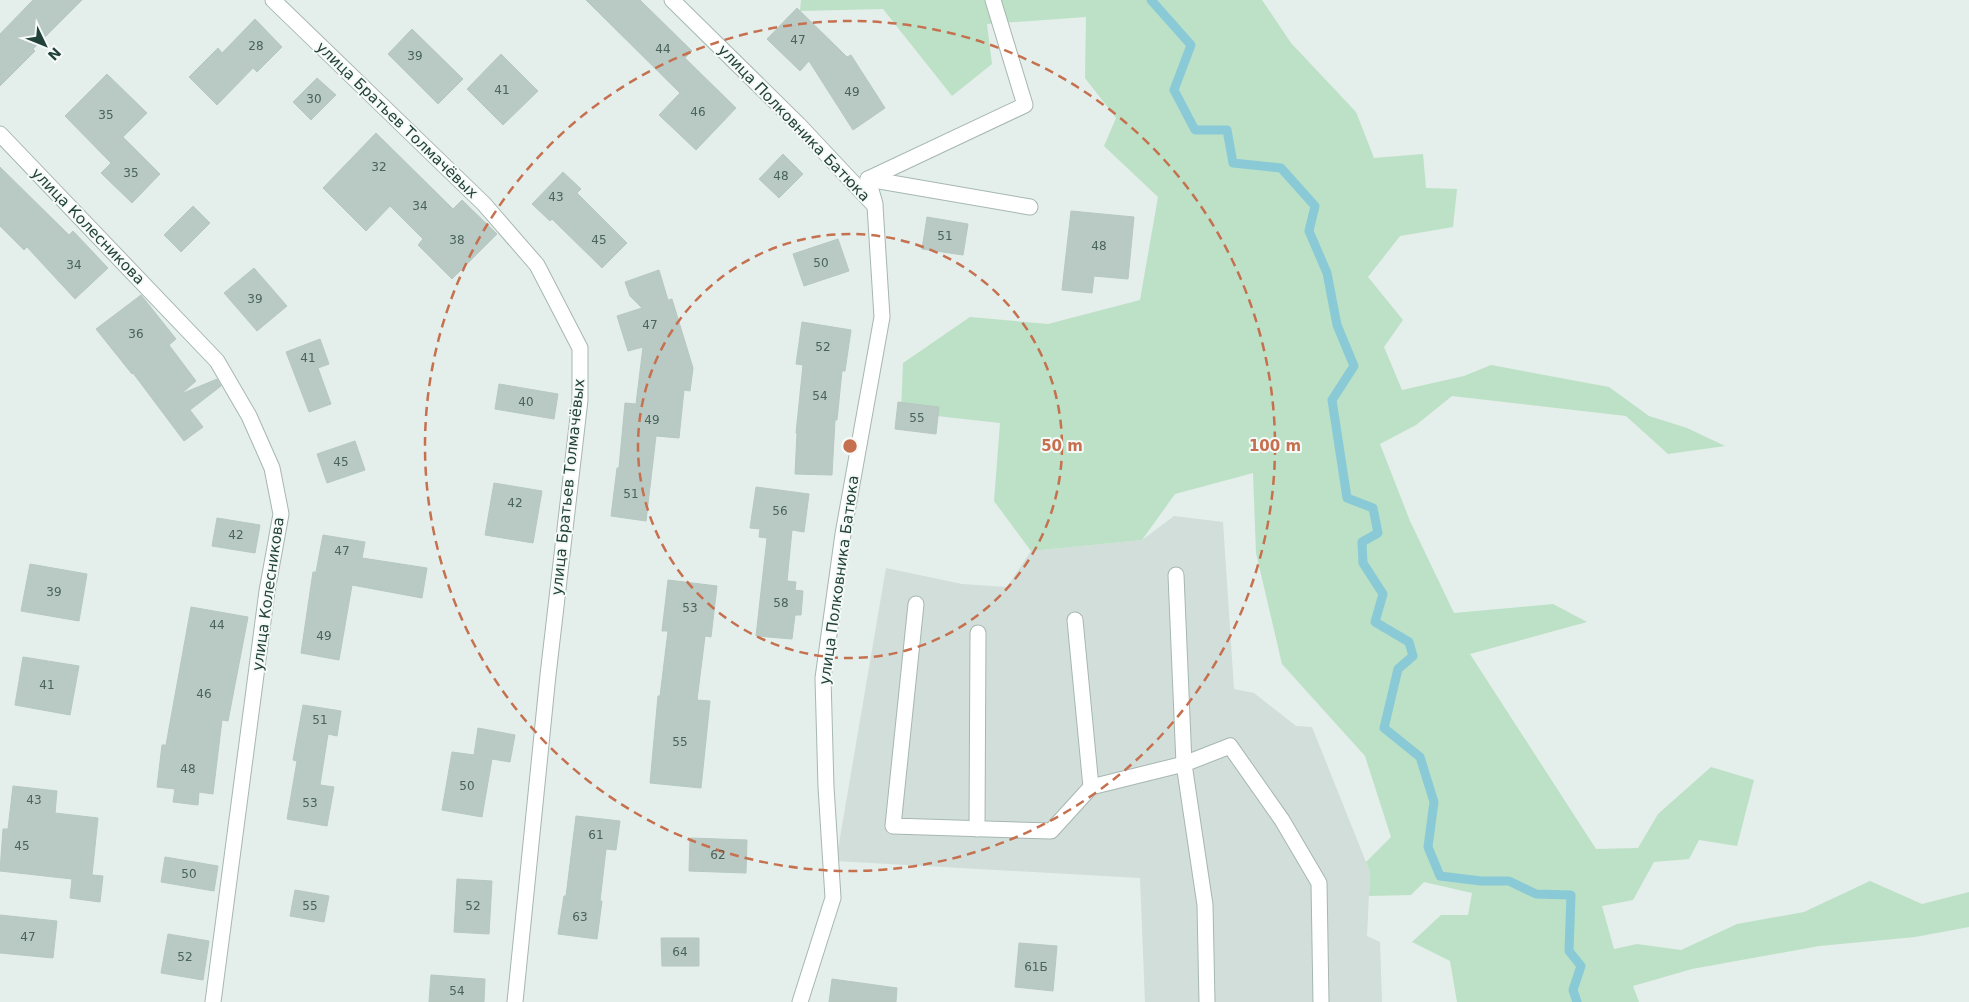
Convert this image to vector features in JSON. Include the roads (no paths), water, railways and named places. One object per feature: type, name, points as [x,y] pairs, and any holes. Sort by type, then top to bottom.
[{"type":"street","name":"улица Братьев Толмачёвых","points":[[273,0],[484,204],[537,265],[580,348],[580,400],[548,675],[515,1002]]},
{"type":"street","name":"улица Полковника Батюка","points":[[672,0],[798,124],[875,206],[882,317],[843,534],[822,678],[832,898],[800,1002]]},
{"type":"street","points":[[868,179],[1025,105],[993,0]]},
{"type":"street","name":"улица Колесникова","points":[[0,134],[217,361],[249,416],[272,468],[281,514],[267,591],[213,1002]]},
{"type":"street","points":[[868,179],[875,206]]},
{"type":"street","points":[[868,179],[1030,207]]},
{"type":"street","points":[[1176,575],[1184,764],[1205,905],[1207,1002]]},
{"type":"street","points":[[916,604],[893,826],[1051,831],[1091,787],[1184,764],[1230,746],[1282,820],[1319,883],[1321,1002]]},
{"type":"street","points":[[1075,620],[1091,787]]},
{"type":"street","points":[[977,829],[978,633]]},
{"type":"waterway","points":[[1151,0],[1191,45],[1174,90],[1195,130],[1227,130],[1233,163],[1281,168],[1315,206],[1309,231],[1327,273],[1337,325],[1354,366],[1332,400],[1347,498],[1373,508],[1378,533],[1362,542],[1363,563],[1383,594],[1375,622],[1409,642],[1413,656],[1398,669],[1384,728],[1420,757],[1434,802],[1428,847],[1440,876],[1481,881],[1509,881],[1536,894],[1571,895],[1569,951],[1581,966],[1573,990],[1577,1002]]}]
